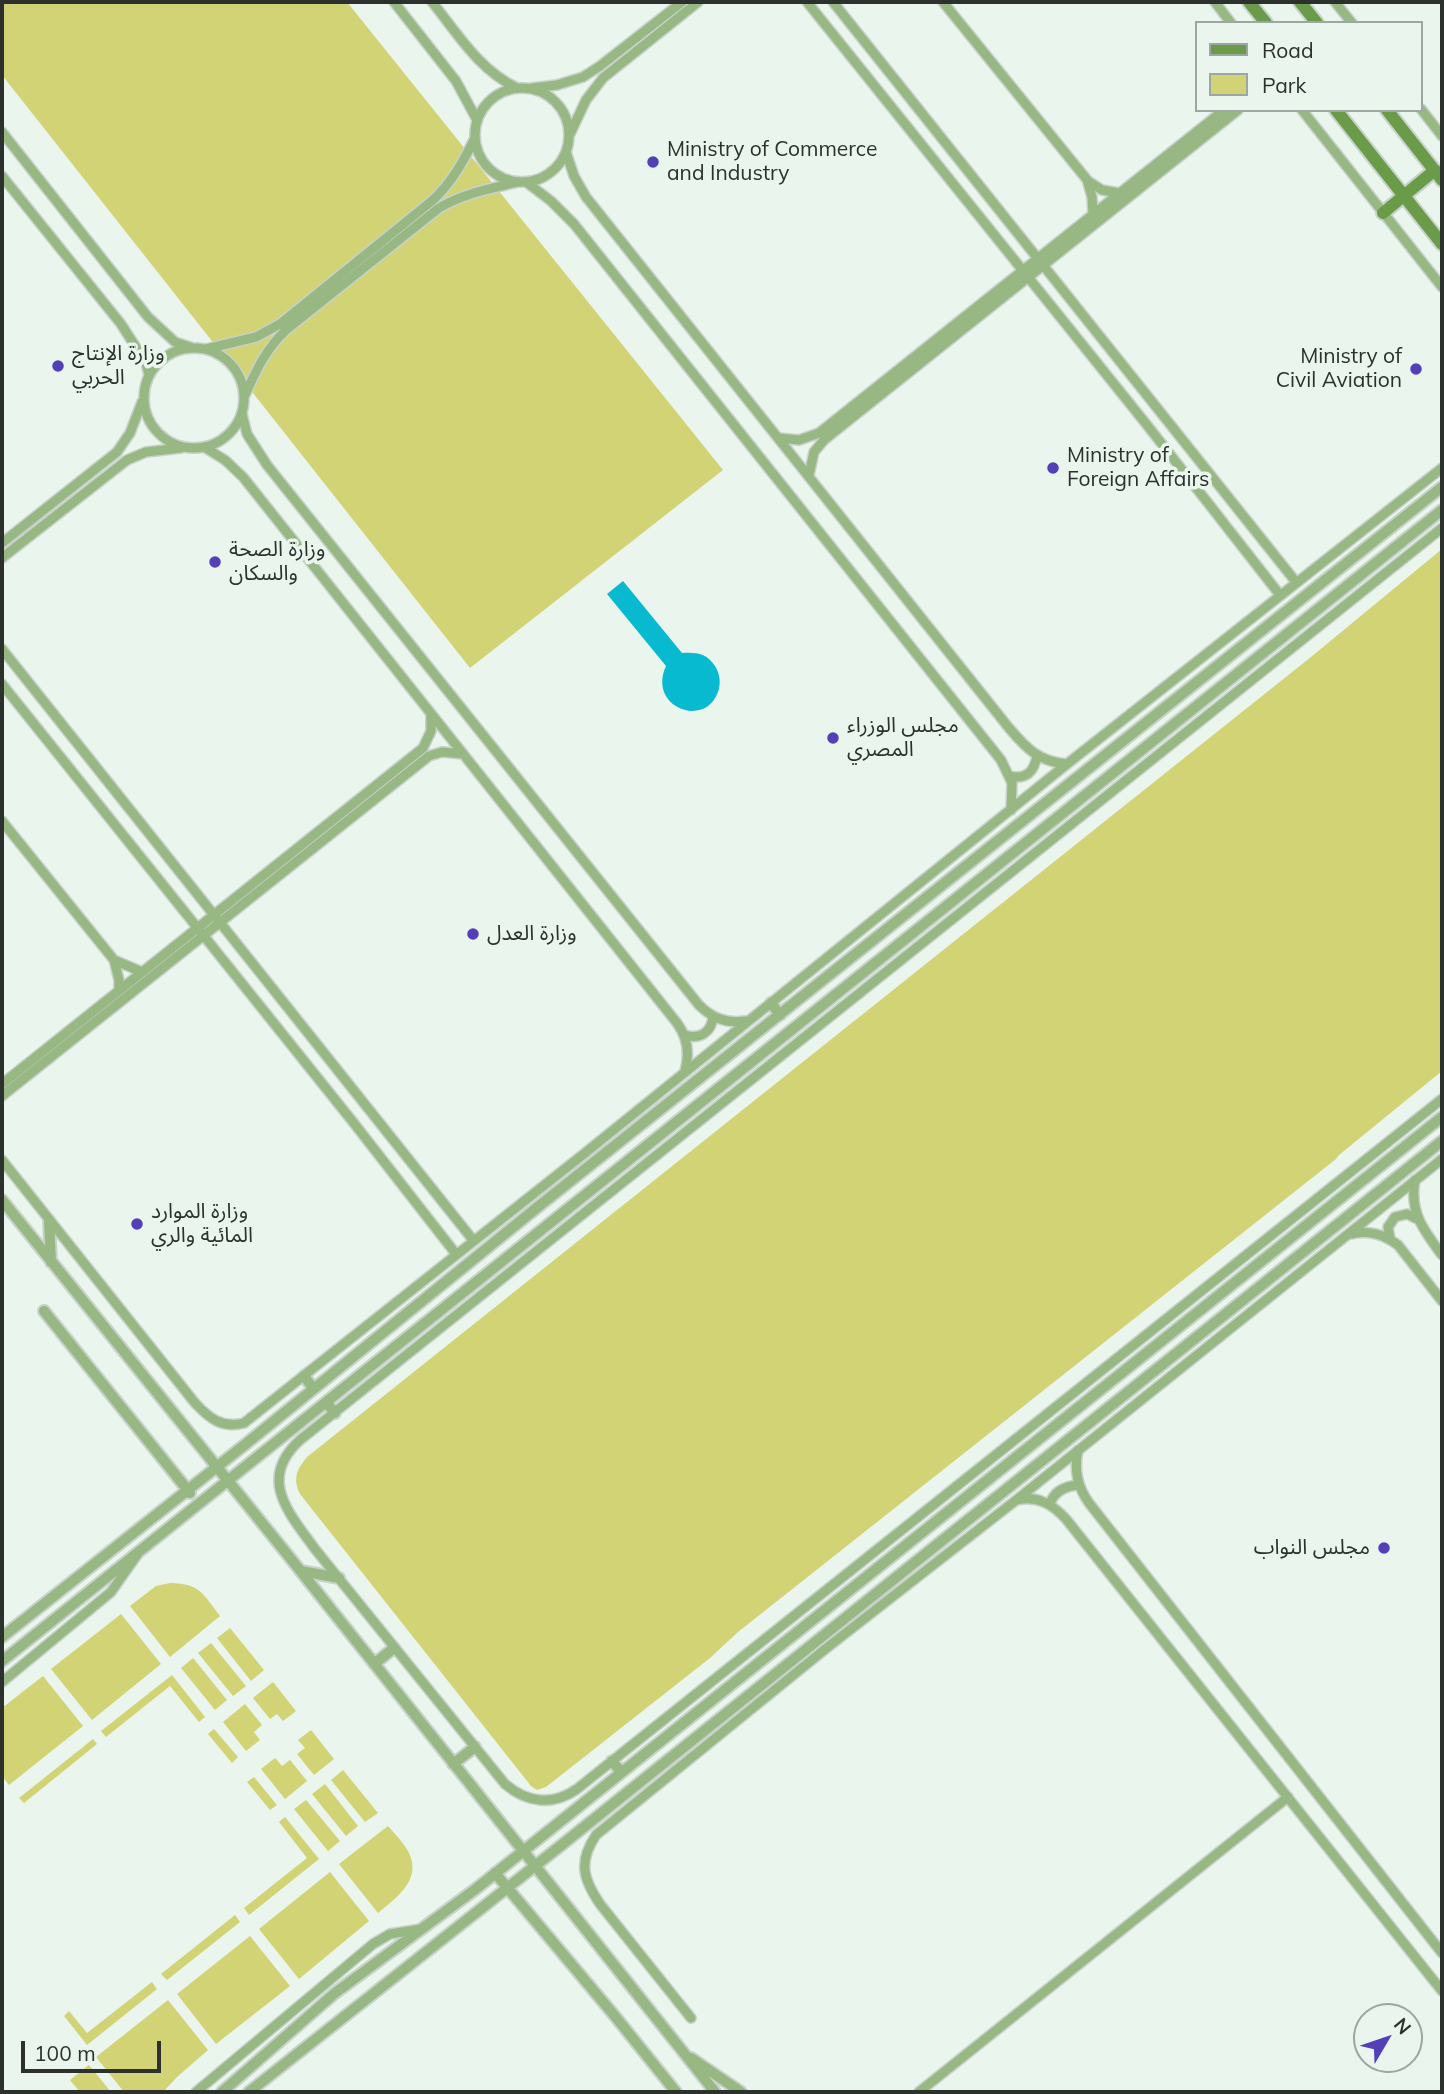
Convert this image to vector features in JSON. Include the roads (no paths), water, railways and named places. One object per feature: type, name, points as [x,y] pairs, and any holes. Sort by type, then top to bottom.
[{"type":"main road","points":[[1249,2],[1264,21]]},
{"type":"main road","points":[[1300,2],[1315,21]]},
{"type":"main road","points":[[1338,112],[1442,244]]},
{"type":"main road","points":[[1383,213],[1438,175],[1389,112]]},
{"type":"street","points":[[394,2],[456,81],[477,121]]},
{"type":"street","points":[[432,2],[475,57],[498,78],[538,91],[558,105],[568,127],[569,139]]},
{"type":"street","points":[[682,2],[583,77],[557,85],[504,91],[492,98],[477,121],[477,151],[493,172],[505,179],[522,182],[551,201],[575,225],[1001,760],[1013,790],[1011,810]]},
{"type":"street","points":[[244,397],[261,359],[272,343],[439,208],[470,192],[538,179],[550,173],[566,152],[582,106],[603,78],[698,2]]},
{"type":"street","points":[[807,2],[1026,273],[1280,595]]},
{"type":"street","points":[[833,2],[1296,582]]},
{"type":"street","points":[[943,2],[1088,181],[1102,190],[1119,193]]},
{"type":"street","points":[[1214,2],[1229,21]]},
{"type":"street","points":[[1335,2],[1350,21]]},
{"type":"street","points":[[1040,262],[1093,214],[1221,112]]},
{"type":"street","points":[[779,438],[799,440],[819,433],[1235,112]]},
{"type":"street","points":[[1304,112],[1442,287]]},
{"type":"street","points":[[1423,112],[1442,136]]},
{"type":"street","points":[[2,132],[148,317],[176,342],[191,348]]},
{"type":"street","points":[[2,543],[117,452],[130,433],[140,410],[149,375],[156,364],[178,350],[206,349],[256,337],[279,324],[433,200],[450,183],[475,138]]},
{"type":"street","points":[[566,152],[574,176],[586,197],[1009,728],[1024,746],[1037,756],[1067,764]]},
{"type":"street","points":[[2,176],[121,324],[146,363],[149,375]]},
{"type":"street","points":[[1088,181],[1093,214]]},
{"type":"street","points":[[809,475],[814,452],[824,440],[1026,273]]},
{"type":"street","points":[[2,558],[127,460],[146,452],[204,447],[227,436],[242,414],[244,397],[241,381],[233,367],[221,356],[206,349]]},
{"type":"street","points":[[144,390],[145,409],[153,427],[166,440],[184,447]]},
{"type":"street","points":[[242,414],[247,434],[267,464],[699,1005],[713,1016],[729,1022],[747,1021]]},
{"type":"street","points":[[204,447],[225,460],[243,477],[663,1004],[685,1035],[688,1053],[685,1071]]},
{"type":"street","points":[[2,1160],[195,1403],[211,1419],[229,1426],[244,1423],[1067,764],[1442,468]]},
{"type":"street","points":[[2,1637],[1442,487]]},
{"type":"street","points":[[2,1661],[1442,510]]},
{"type":"street","points":[[1442,528],[300,1440],[288,1452],[281,1468],[279,1484],[286,1509],[394,1648],[511,1789],[540,1801],[571,1794],[1442,1099]]},
{"type":"street","points":[[2,649],[473,1240]]},
{"type":"street","points":[[2,684],[457,1254]]},
{"type":"street","points":[[1154,697],[1163,708]]},
{"type":"street","points":[[2,1084],[423,748],[431,731],[430,712]]},
{"type":"street","points":[[2,1096],[429,756],[442,752],[463,754]]},
{"type":"street","points":[[1009,776],[1019,778],[1028,775],[1037,756]]},
{"type":"street","points":[[2,821],[114,960],[119,990]]},
{"type":"street","points":[[114,960],[142,972]]},
{"type":"street","points":[[771,1003],[780,1015]]},
{"type":"street","points":[[685,1035],[696,1037],[706,1032],[713,1016]]},
{"type":"street","points":[[762,1029],[774,1044]]},
{"type":"street","points":[[222,2092],[335,1993],[523,1851],[1442,1116]]},
{"type":"street","points":[[249,2092],[1442,1141]]},
{"type":"street","points":[[691,2018],[590,1888],[584,1866],[590,1844],[606,1826],[824,1650],[1015,1501],[1442,1159]]},
{"type":"street","points":[[1415,1181],[1413,1200],[1417,1219],[1442,1255]]},
{"type":"street","points":[[2,1200],[715,2092]]},
{"type":"street","points":[[1390,1239],[1388,1227],[1395,1217],[1406,1214],[1417,1219]]},
{"type":"street","points":[[49,1221],[51,1262]]},
{"type":"street","points":[[1346,1236],[1371,1232],[1390,1239],[1442,1301]]},
{"type":"street","points":[[44,1311],[198,1503]]},
{"type":"street","points":[[303,1376],[313,1388]]},
{"type":"street","points":[[326,1402],[335,1413]]},
{"type":"street","points":[[1078,1450],[1076,1468],[1079,1485],[1097,1514],[1442,1953]]},
{"type":"street","points":[[1050,1504],[1056,1493],[1063,1488],[1079,1485]]},
{"type":"street","points":[[1015,1501],[1036,1499],[1050,1504],[1060,1513],[1442,1991]]},
{"type":"street","points":[[2,1682],[111,1592],[143,1546]]},
{"type":"street","points":[[301,1571],[339,1578]]},
{"type":"street","points":[[374,1664],[394,1648]]},
{"type":"street","points":[[453,1764],[475,1747]]},
{"type":"street","points":[[612,1760],[621,1772]]},
{"type":"street","points":[[919,2092],[1288,1797]]},
{"type":"street","points":[[495,1873],[676,2092]]},
{"type":"street","points":[[196,2092],[373,1944],[390,1934],[421,1929]]},
{"type":"street","points":[[684,2053],[741,2092]]},
{"type":"water","points":[[623,581],[682,653],[700,654],[715,666],[720,685],[711,703],[702,709],[691,711],[671,702],[664,693],[662,680],[666,666],[607,594]]},
{"type":"place","name":"Ministry of Commerce and Industry","points":[[653,162]]},
{"type":"place","name":"وزارة الإنتاج الحربي","points":[[58,366]]},
{"type":"place","name":"Ministry of Civil Aviation","points":[[1416,369]]},
{"type":"place","name":"Ministry of Foreign Affairs","points":[[1053,468]]},
{"type":"place","name":"وزارة الصحة والسكان","points":[[215,562]]},
{"type":"place","name":"مجلس الوزراء المصري","points":[[833,738]]},
{"type":"place","name":"وزارة العدل","points":[[473,934]]},
{"type":"place","name":"وزارة الموارد المائية والري","points":[[137,1224]]},
{"type":"place","name":"مجلس النواب","points":[[1384,1548]]}]
